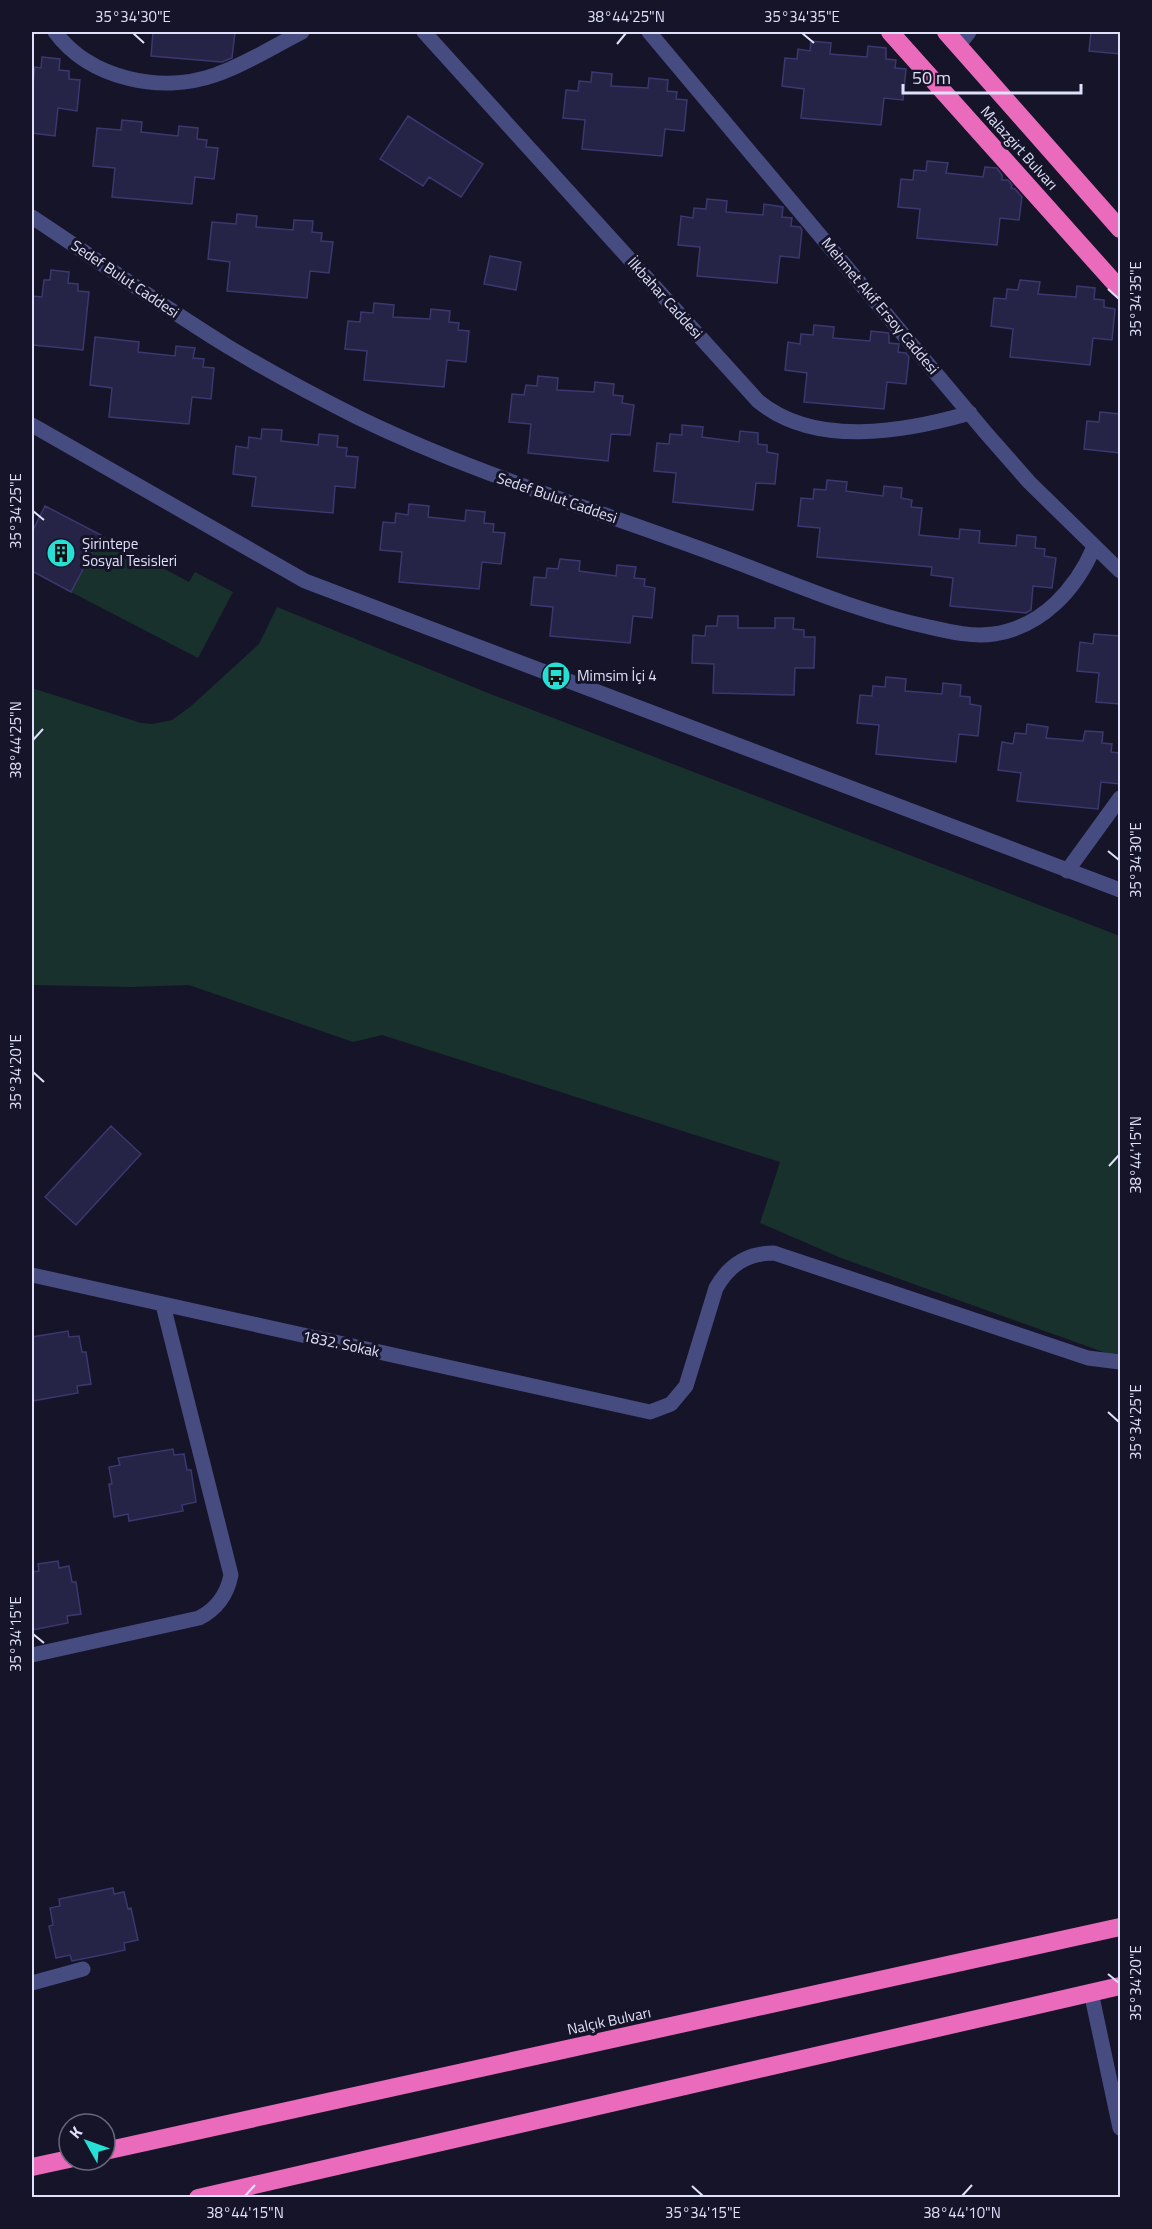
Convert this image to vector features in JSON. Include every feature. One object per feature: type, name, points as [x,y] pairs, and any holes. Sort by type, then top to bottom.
[{"type":"highway","name":"Malazgirt Bulvarı","points":[[890,32],[1120,289]]},
{"type":"highway","name":"Malazgirt Bulvarı","points":[[946,32],[964,39],[1120,229]]},
{"type":"highway","name":"Nalçık Bulvarı","points":[[117,2148],[1120,1927]]},
{"type":"highway","points":[[198,2198],[1120,1986]]},
{"type":"highway","points":[[32,2167],[57,2161]]},
{"type":"street","points":[[55,32],[72,50],[105,70],[140,81],[174,83],[216,75],[302,32]]},
{"type":"street","name":"İlkbahar Caddesi","points":[[424,32],[758,401],[771,412],[804,426],[846,430],[870,430],[923,424],[970,413]]},
{"type":"street","name":"Mehmet Akif Ersoy Caddesi","points":[[649,32],[1029,482],[1120,571]]},
{"type":"street","name":"Sedef Bulut Caddesi","points":[[32,217],[227,346],[360,418],[429,450],[504,480],[580,508],[657,532],[867,612],[970,635],[998,634],[1034,620],[1064,596],[1076,581],[1094,547]]},
{"type":"street","points":[[32,424],[306,581],[1120,890]]},
{"type":"street","points":[[1067,871],[1120,798]]},
{"type":"street","name":"1832. Sokak","points":[[32,1275],[650,1412],[671,1404],[686,1386],[716,1288],[722,1278],[738,1262],[762,1253],[774,1253],[1088,1358],[1120,1362]]},
{"type":"street","points":[[32,1655],[199,1618],[221,1601],[229,1585],[231,1575],[163,1305]]},
{"type":"street","points":[[32,1983],[83,1970]]},
{"type":"street","points":[[1091,1992],[1120,2128]]},
{"type":"green space","points":[[101,535],[189,582],[195,572],[233,592],[198,658],[71,592]]},
{"type":"green space","points":[[277,607],[483,691],[1120,936],[1120,1358],[841,1258],[760,1223],[780,1162],[382,1035],[353,1042],[189,985],[131,987],[32,985],[32,688],[141,723],[152,724],[172,720],[190,707],[259,644]]},
{"type":"building","points":[[153,32],[235,32],[232,58],[222,62],[151,56]]},
{"type":"building","points":[[1091,32],[1120,32],[1120,54],[1089,51]]},
{"type":"building","points":[[811,41],[831,43],[830,54],[867,57],[868,46],[886,48],[886,59],[896,60],[895,68],[906,69],[903,100],[884,98],[881,125],[801,118],[804,89],[782,86],[785,58],[797,59],[798,49],[810,51]]},
{"type":"building","points":[[42,57],[60,59],[59,70],[69,71],[69,79],[80,80],[77,111],[58,108],[55,136],[32,133],[35,67],[41,68]]},
{"type":"building","points":[[592,72],[612,74],[611,86],[648,88],[649,78],[668,80],[667,91],[677,92],[676,99],[687,100],[684,131],[665,129],[662,156],[582,149],[585,120],[563,118],[566,90],[578,91],[579,81],[591,82]]},
{"type":"building","points":[[408,116],[483,164],[461,197],[429,177],[423,186],[380,159]]},
{"type":"building","points":[[122,120],[142,122],[141,132],[178,136],[179,126],[198,128],[197,139],[207,140],[206,147],[218,148],[214,179],[195,177],[192,204],[112,197],[115,168],[93,166],[97,128],[121,130]]},
{"type":"building","points":[[927,161],[948,163],[946,173],[983,177],[985,167],[997,168],[1002,175],[1002,180],[1008,180],[1012,185],[1011,188],[1022,197],[1019,220],[1000,218],[997,245],[917,238],[920,209],[898,207],[901,179],[913,180],[914,170],[926,171]]},
{"type":"building","points":[[707,199],[727,201],[726,212],[763,215],[764,204],[783,207],[782,217],[792,218],[791,226],[800,227],[802,230],[799,258],[780,256],[777,283],[697,276],[700,247],[678,245],[681,216],[693,218],[694,208],[706,209]]},
{"type":"building","points":[[237,214],[257,216],[256,227],[293,230],[294,220],[313,221],[312,232],[322,233],[321,241],[333,242],[329,273],[310,271],[307,298],[227,291],[230,262],[208,259],[212,222],[236,224]]},
{"type":"building","points":[[490,256],[521,262],[516,290],[484,284]]},
{"type":"building","points":[[51,270],[69,272],[68,283],[78,284],[78,291],[89,292],[83,350],[33,345],[32,296],[42,297],[44,280],[50,280]]},
{"type":"building","points":[[1020,280],[1040,282],[1038,294],[1076,297],[1077,286],[1095,288],[1094,299],[1104,300],[1104,307],[1115,309],[1112,340],[1093,338],[1090,365],[1010,357],[1013,329],[991,326],[994,298],[1006,299],[1007,289],[1018,290]]},
{"type":"building","points":[[374,303],[394,305],[393,317],[430,319],[431,309],[450,311],[449,322],[459,323],[458,330],[469,331],[466,362],[447,360],[444,387],[364,380],[367,351],[345,349],[348,321],[360,322],[361,312],[373,313]]},
{"type":"building","points":[[814,325],[834,327],[833,338],[870,341],[871,331],[889,333],[889,343],[899,344],[898,352],[906,353],[909,357],[906,384],[887,382],[884,409],[804,402],[807,373],[785,370],[788,342],[800,344],[801,334],[813,335]]},
{"type":"building","points":[[95,337],[139,342],[138,352],[175,356],[176,346],[195,348],[193,358],[204,359],[203,367],[214,368],[211,399],[192,397],[189,424],[109,417],[112,388],[90,385]]},
{"type":"building","points":[[538,376],[558,378],[557,390],[594,392],[595,382],[614,384],[613,395],[623,396],[622,403],[634,405],[630,435],[611,434],[608,461],[528,453],[531,424],[509,422],[512,394],[524,395],[526,385],[537,386]]},
{"type":"building","points":[[1100,412],[1120,414],[1120,453],[1084,449],[1087,421],[1099,422]]},
{"type":"building","points":[[682,425],[703,427],[702,437],[739,442],[740,431],[758,433],[758,444],[767,445],[767,452],[778,454],[775,484],[756,483],[753,510],[673,502],[676,473],[654,471],[657,443],[669,444],[670,434],[682,435]]},
{"type":"building","points":[[262,429],[282,430],[281,441],[318,445],[319,434],[338,436],[337,447],[347,448],[346,456],[358,457],[355,488],[335,486],[333,513],[252,506],[256,477],[233,474],[236,446],[248,448],[249,437],[261,439]]},
{"type":"building","points":[[827,480],[847,482],[846,491],[883,496],[884,486],[902,488],[901,498],[912,500],[911,507],[922,508],[919,535],[959,539],[960,529],[980,531],[979,543],[1016,546],[1017,535],[1036,537],[1035,548],[1045,549],[1044,556],[1056,558],[1052,588],[1033,586],[1031,610],[1026,613],[950,606],[953,578],[931,575],[932,567],[817,557],[820,528],[798,526],[801,498],[813,499],[814,489],[826,490]]},
{"type":"building","points":[[409,504],[429,506],[428,517],[465,521],[466,510],[485,512],[484,523],[494,524],[493,532],[505,533],[501,564],[482,562],[479,589],[399,582],[402,552],[380,550],[383,522],[395,523],[396,513],[408,515]]},
{"type":"building","name":"Şirintepe Sosyal Tesisleri","points":[[45,506],[101,535],[71,592],[32,571],[32,532]]},
{"type":"building","points":[[560,559],[580,561],[579,571],[616,576],[617,565],[636,567],[634,578],[645,579],[644,586],[655,588],[652,618],[633,616],[630,643],[550,636],[553,607],[531,605],[534,577],[546,578],[547,568],[558,569]]},
{"type":"building","points":[[718,616],[738,616],[738,628],[775,628],[775,618],[794,618],[793,629],[804,630],[804,637],[815,637],[814,668],[795,668],[794,695],[713,693],[714,664],[692,663],[693,635],[705,636],[706,626],[717,626]]},
{"type":"building","points":[[1094,634],[1120,636],[1120,704],[1096,702],[1099,673],[1077,671],[1080,642],[1093,644]]},
{"type":"building","points":[[886,677],[906,679],[905,691],[942,694],[943,683],[961,685],[960,696],[970,697],[970,704],[981,706],[978,736],[959,734],[956,762],[876,754],[879,725],[857,723],[860,695],[872,696],[873,686],[885,687]]},
{"type":"building","points":[[1027,724],[1048,727],[1046,738],[1083,741],[1085,731],[1103,732],[1102,743],[1112,744],[1111,752],[1120,753],[1120,784],[1101,782],[1098,809],[1017,801],[1021,773],[998,770],[1002,742],[1013,744],[1015,733],[1026,734]]},
{"type":"building","points":[[111,1126],[141,1154],[76,1225],[45,1197]]},
{"type":"building","points":[[68,1331],[69,1337],[79,1336],[82,1352],[86,1352],[91,1384],[77,1386],[78,1393],[32,1401],[32,1337]]},
{"type":"building","points":[[173,1449],[174,1455],[184,1454],[187,1470],[191,1470],[196,1502],[182,1505],[183,1511],[129,1521],[128,1514],[114,1517],[109,1467],[120,1465],[118,1458]]},
{"type":"building","points":[[58,1561],[59,1568],[69,1566],[72,1582],[76,1582],[81,1614],[67,1616],[68,1623],[32,1630],[32,1572],[39,1571],[38,1564]]},
{"type":"building","points":[[113,1888],[114,1894],[124,1892],[128,1909],[131,1908],[138,1940],[124,1943],[125,1950],[72,1961],[70,1955],[56,1958],[49,1926],[53,1925],[50,1908],[60,1906],[59,1899]]},
{"type":"place","name":"Şirintepe Sosyal Tesisleri","points":[[61,553]]},
{"type":"place","name":"Mimsim İçi 4","points":[[556,676]]}]
